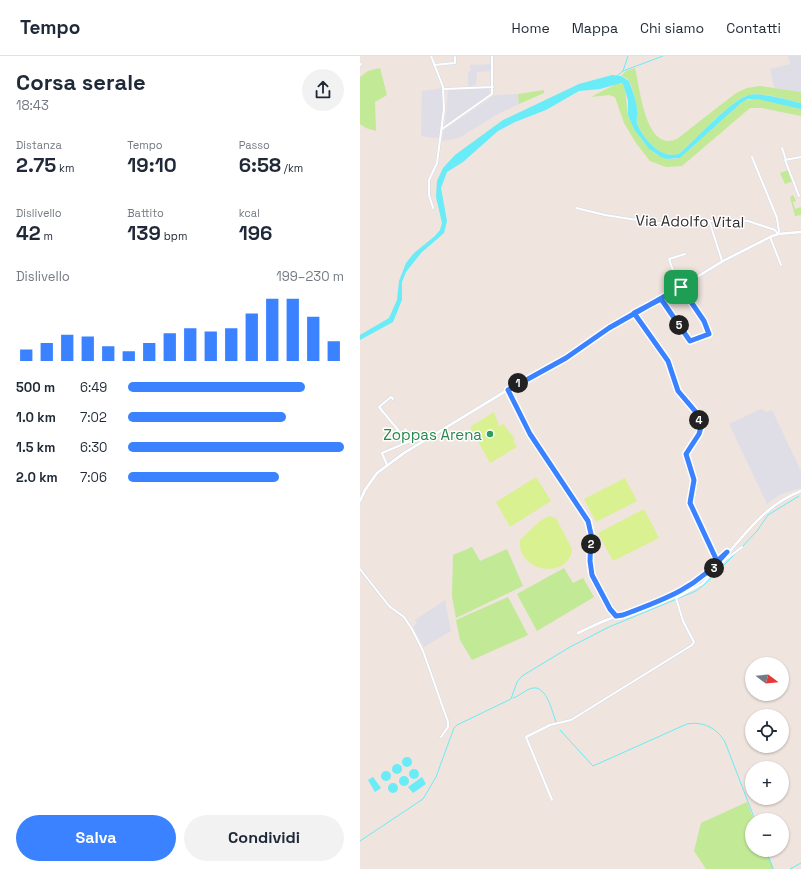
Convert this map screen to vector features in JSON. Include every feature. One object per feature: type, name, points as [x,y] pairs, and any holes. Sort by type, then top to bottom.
[{"type":"street","points":[[431,56],[444,89],[442,129],[437,163],[429,180],[429,196],[433,208]]},
{"type":"street","points":[[442,129],[492,94],[492,56]]},
{"type":"street","points":[[434,65],[455,63],[455,57]]},
{"type":"street","points":[[444,89],[493,88]]},
{"type":"street","points":[[782,148],[799,196]]},
{"type":"street","points":[[786,160],[801,156]]},
{"type":"street","points":[[752,157],[777,218],[778,234]]},
{"type":"street","name":"Via Adolfo Vital","points":[[576,208],[605,215],[656,223],[709,220],[748,221],[776,230],[778,234]]},
{"type":"street","points":[[709,220],[722,261]]},
{"type":"street","points":[[360,500],[373,478],[387,465],[508,390],[566,358],[634,313],[661,299],[722,261],[770,237],[778,234],[801,232]]},
{"type":"street","points":[[770,237],[781,265]]},
{"type":"street","points":[[661,299],[690,341],[709,334],[704,321],[681,287],[669,259],[684,254]]},
{"type":"street","points":[[634,313],[668,361],[678,391],[695,411],[700,420],[701,427],[699,434],[686,454],[694,480],[690,503],[718,562]]},
{"type":"street","points":[[508,390],[530,434],[588,521],[591,534],[590,561],[592,575],[612,612],[618,616]]},
{"type":"street","points":[[394,394],[392,398],[380,406],[380,408],[408,442]]},
{"type":"street","points":[[405,429],[414,440]]},
{"type":"street","points":[[387,465],[382,453],[414,440],[421,440],[423,442]]},
{"type":"street","points":[[578,633],[618,616],[665,599],[679,592],[698,579],[718,562],[766,511],[780,501],[801,491]]},
{"type":"street","points":[[552,800],[526,736],[550,725],[571,720],[692,645],[694,642],[682,621],[677,600],[702,584],[725,560],[742,547]]},
{"type":"street","points":[[360,569],[392,609],[406,619],[420,643],[449,725],[441,737]]},
{"type":"street","points":[[698,579],[702,584]]},
{"type":"shaded area","points":[[788,56],[801,56],[801,92],[774,88],[770,69],[790,64]]},
{"type":"shaded area","points":[[491,64],[491,71],[477,72],[476,85],[468,86],[468,72],[471,71],[470,65]]},
{"type":"shaded area","points":[[443,88],[441,137],[436,138],[421,136],[422,91]]},
{"type":"shaded area","points":[[488,88],[490,92],[487,96],[445,125],[448,90]]},
{"type":"shaded area","points":[[518,94],[519,104],[496,115],[459,138],[442,141],[444,130],[495,95]]},
{"type":"shaded area","points":[[761,409],[767,412],[772,410],[801,471],[801,488],[781,494],[767,504],[729,424]]},
{"type":"shaded area","points":[[445,600],[451,631],[424,647],[413,627],[417,623],[415,620]]},
{"type":"green space","points":[[380,68],[387,95],[375,102],[376,131],[366,128],[360,124],[360,77],[368,71]]},
{"type":"green space","points":[[635,68],[642,103],[651,128],[658,136],[666,141],[677,139],[736,93],[747,88],[760,86],[801,92],[801,103],[768,95],[749,95],[742,98],[724,111],[680,153],[673,155],[667,154],[660,151],[648,141],[639,128],[637,122],[637,106],[632,87],[628,80],[621,76],[626,71]]},
{"type":"green space","points":[[618,83],[623,84],[626,95],[628,115],[639,135],[647,147],[665,158],[680,158],[741,103],[748,100],[771,100],[801,109],[801,116],[762,108],[750,108],[682,166],[666,167],[650,161],[636,143],[624,123],[615,97],[609,95],[591,97]]},
{"type":"green space","points":[[544,90],[544,93],[519,104],[518,94]]},
{"type":"green space","points":[[788,170],[793,181],[785,184],[780,173]]},
{"type":"green space","points":[[793,195],[796,201],[793,202],[795,209],[801,207],[801,215],[795,216],[790,197]]},
{"type":"green space","points":[[494,412],[499,426],[503,424],[515,439],[513,441],[517,447],[490,463],[470,427]]},
{"type":"green space","points":[[536,477],[551,501],[510,527],[496,502]]},
{"type":"green space","points":[[625,478],[637,501],[596,522],[584,499]]},
{"type":"green space","points":[[644,509],[659,538],[613,561],[598,533]]},
{"type":"green space","points":[[549,516],[556,518],[572,549],[569,559],[562,565],[553,568],[544,568],[534,566],[526,560],[521,551],[520,540],[540,521]]},
{"type":"green space","points":[[472,547],[480,561],[507,549],[523,586],[456,618],[452,596],[453,555]]},
{"type":"green space","points":[[564,568],[573,583],[583,578],[594,597],[537,631],[517,594]]},
{"type":"green space","points":[[508,597],[528,635],[472,660],[460,640],[456,620]]},
{"type":"green space","points":[[745,803],[745,805],[748,805],[751,813],[745,813],[745,857],[769,857],[774,869],[706,869],[694,851],[701,823]]},
{"type":"water","points":[[612,75],[621,76],[629,81],[636,103],[637,123],[643,135],[654,147],[667,154],[673,155],[680,153],[733,104],[749,95],[767,95],[801,103],[801,109],[758,99],[748,99],[741,103],[680,158],[667,159],[649,149],[634,129],[628,115],[628,100],[623,84],[621,83],[600,89],[579,91],[546,110],[515,122],[498,131],[463,162],[447,172],[441,188],[447,221],[444,233],[421,253],[406,272],[402,282],[402,300],[393,322],[360,340],[360,335],[389,318],[397,300],[399,281],[406,263],[414,253],[440,230],[442,223],[436,197],[437,181],[443,168],[455,155],[503,120],[579,84]]},
{"type":"water","points":[[405,757],[409,757],[412,762],[409,767],[405,767],[402,764],[402,760]]},
{"type":"water","points":[[395,764],[399,764],[401,765],[401,773],[395,774],[392,771],[392,767]]},
{"type":"water","points":[[412,769],[416,769],[418,770],[418,778],[412,779],[409,776],[409,772]]},
{"type":"water","points":[[384,771],[388,771],[390,772],[390,780],[384,781],[381,778],[381,774]]},
{"type":"water","points":[[402,776],[406,776],[408,777],[408,785],[402,786],[399,783],[399,779]]},
{"type":"water","points":[[373,777],[381,788],[375,792],[368,780]]},
{"type":"water","points":[[422,777],[426,784],[413,793],[408,787]]},
{"type":"water","points":[[391,783],[395,783],[397,784],[397,792],[391,793],[388,790],[388,786]]},
{"type":"waterway","points":[[617,76],[623,71],[628,56]]},
{"type":"waterway","points":[[623,71],[663,56]]},
{"type":"waterway","points":[[742,547],[757,531],[768,515],[799,496]]},
{"type":"waterway","points":[[360,841],[423,799],[436,777],[454,728],[457,725],[511,699],[517,682],[522,676],[570,647],[609,627],[696,591],[737,552]]},
{"type":"waterway","points":[[513,698],[525,691],[538,688],[548,700],[556,722]]},
{"type":"waterway","points":[[560,730],[593,766],[687,724],[699,724],[714,729],[725,742],[752,813]]},
{"type":"waterway","points":[[769,857],[773,869]]},
{"type":"waterway","points":[[790,869],[801,863]]},
{"type":"place","name":"Zoppas Arena","points":[[490,434]]},
{"type":"route","points":[[681,287],[634,313],[609,328],[566,358],[542,369],[508,390],[530,434],[588,521],[592,538],[590,561],[592,575],[610,609],[616,616],[623,615],[665,599],[692,586],[711,571],[727,552],[717,561],[696,513],[690,503],[694,480],[688,465],[686,454],[699,434],[701,427],[700,420],[695,411],[678,391],[670,365],[663,352],[642,328],[634,313],[661,299],[690,341],[709,334],[704,321],[681,287]]}]
